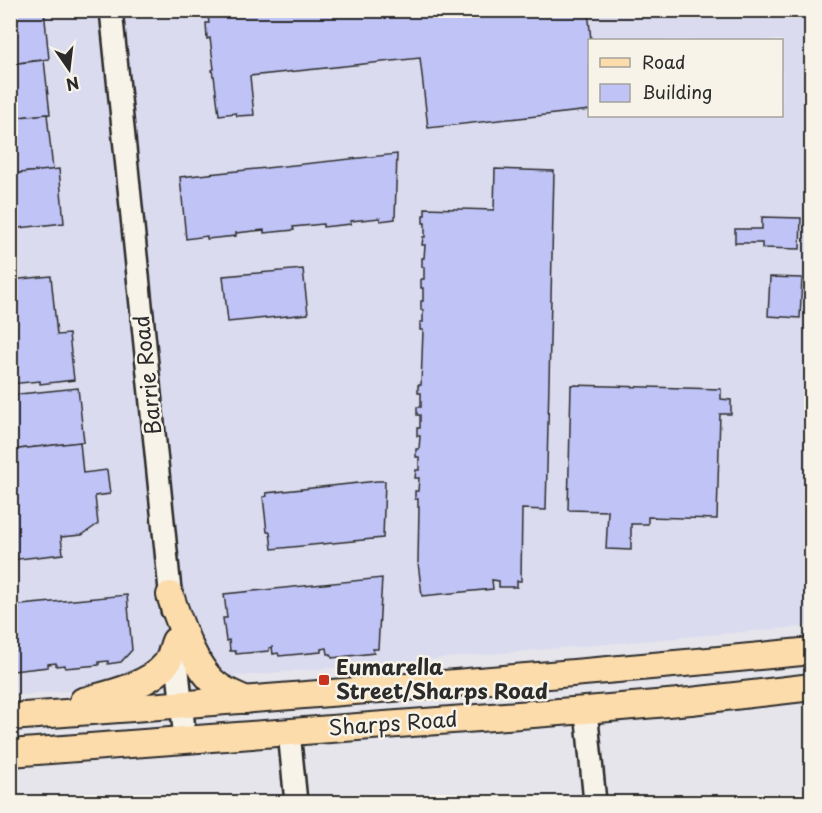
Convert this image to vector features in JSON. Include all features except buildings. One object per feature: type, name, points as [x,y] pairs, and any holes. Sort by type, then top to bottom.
[{"type":"main road","points":[[170,595],[201,668],[215,684],[246,700]]},
{"type":"main road","points":[[11,717],[71,704],[121,690],[141,681],[166,664],[175,641]]},
{"type":"main road","name":"Sharps Road","points":[[11,717],[246,700],[812,651]]},
{"type":"main road","points":[[686,663],[691,701]]},
{"type":"main road","name":"Sharps Road","points":[[10,753],[585,710],[812,687]]},
{"type":"street","name":"Barrie Road","points":[[111,10],[185,740]]},
{"type":"street","points":[[585,710],[595,802]]},
{"type":"street","points":[[289,732],[296,802]]},
{"type":"shaded area","points":[[11,11],[811,11],[811,626],[11,696]]},
{"type":"place","name":"Eumarella Street/Sharps Road","points":[[324,680]]}]
